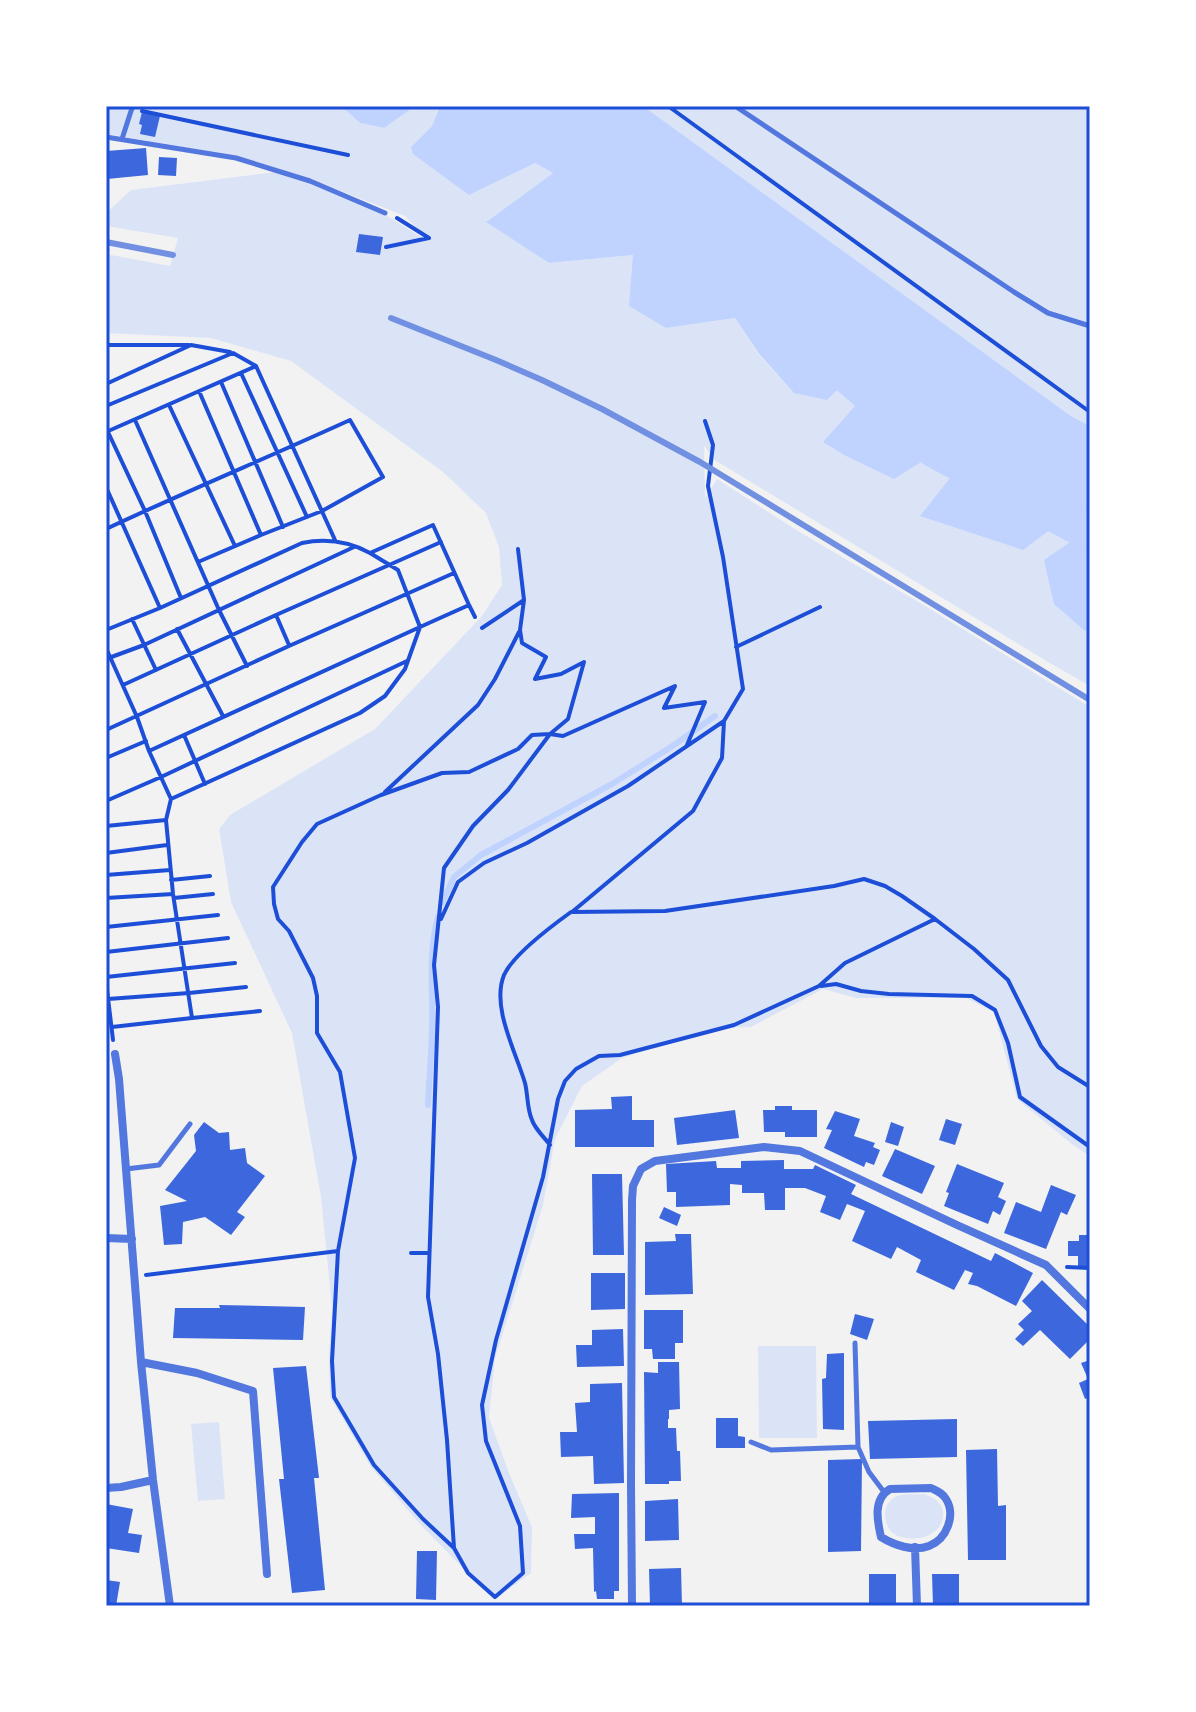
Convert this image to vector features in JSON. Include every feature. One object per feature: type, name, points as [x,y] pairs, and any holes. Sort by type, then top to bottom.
[{"type":"street","points":[[115,1054],[141,1362],[170,1606]]},
{"type":"street","points":[[106,1079],[119,1079]]},
{"type":"street","points":[[632,1606],[632,1200],[636,1178],[645,1166],[662,1159],[764,1147],[800,1151],[1046,1265],[1090,1309]]},
{"type":"street","points":[[106,1238],[132,1239]]},
{"type":"street","points":[[141,1362],[197,1373],[253,1391],[267,1574]]},
{"type":"street","points":[[106,1488],[153,1480]]},
{"type":"street","points":[[931,1488],[941,1492],[948,1502],[950,1521],[947,1532],[928,1546],[915,1547],[903,1547],[881,1537],[878,1507],[880,1497],[890,1489],[931,1488]]},
{"type":"street","points":[[915,1547],[917,1606]]},
{"type":"lane","points":[[735,106],[1014,292],[1048,313],[1090,326]]},
{"type":"lane","points":[[122,139],[132,108]]},
{"type":"lane","points":[[106,137],[236,158],[310,181],[385,213]]},
{"type":"lane","points":[[126,1169],[159,1165],[190,1124]]},
{"type":"lane","points":[[855,1343],[858,1447],[869,1472],[884,1492]]},
{"type":"lane","points":[[751,1442],[771,1450],[858,1447]]},
{"type":"path","points":[[668,106],[1090,412]]},
{"type":"path","points":[[132,108],[348,155]]},
{"type":"path","points":[[385,213],[404,221],[429,238],[386,247]]},
{"type":"path","points":[[106,345],[191,345],[233,353],[256,366],[335,540]]},
{"type":"path","points":[[106,384],[191,345]]},
{"type":"path","points":[[106,406],[233,353]]},
{"type":"path","points":[[181,598],[145,511],[107,432],[256,366]]},
{"type":"path","points":[[241,373],[307,517]]},
{"type":"path","points":[[221,382],[283,527]]},
{"type":"path","points":[[199,391],[261,535]]},
{"type":"path","points":[[169,405],[235,546]]},
{"type":"path","points":[[135,420],[247,666]]},
{"type":"path","points":[[106,529],[350,420],[383,477],[322,511],[198,562]]},
{"type":"path","points":[[439,925],[458,882],[484,863],[527,843],[628,786],[724,721],[743,689],[723,557],[708,486],[713,445],[705,421]]},
{"type":"path","points":[[106,487],[160,608]]},
{"type":"path","points":[[370,553],[433,525],[475,617]]},
{"type":"path","points":[[106,630],[302,543],[316,540],[335,540],[357,546],[391,564],[398,570],[408,593],[420,627],[405,669],[385,696],[360,713],[171,799]]},
{"type":"path","points":[[123,685],[441,542]]},
{"type":"path","points":[[108,659],[357,546]]},
{"type":"path","points":[[454,1548],[447,1440],[438,1354],[428,1297],[438,1007],[434,965],[444,868],[473,826],[508,790],[550,734],[568,719],[584,662],[561,674],[535,679],[546,657],[522,643],[520,630],[524,600],[518,549]]},
{"type":"path","points":[[106,730],[454,573]]},
{"type":"path","points":[[482,628],[524,600]]},
{"type":"path","points":[[149,751],[469,605]]},
{"type":"path","points":[[736,647],[820,607]]},
{"type":"path","points":[[276,615],[289,646]]},
{"type":"path","points":[[132,619],[156,670]]},
{"type":"path","points":[[177,629],[223,716]]},
{"type":"path","points":[[381,795],[478,705],[520,630]]},
{"type":"path","points":[[106,648],[108,659],[123,685],[171,799],[166,820],[167,845],[192,1018]]},
{"type":"path","points":[[106,801],[409,660]]},
{"type":"path","points":[[687,745],[705,702],[664,708],[675,686],[563,736],[532,735],[518,749],[469,772],[442,773],[381,795],[317,824],[273,887],[278,919],[289,931],[313,978],[317,996],[317,1033],[340,1072],[355,1158],[338,1251],[332,1361],[334,1397],[374,1465],[454,1548],[468,1573],[495,1597],[523,1573],[520,1526],[486,1441],[482,1405],[496,1340],[543,1177],[558,1099],[565,1081],[576,1069],[599,1056],[620,1055],[734,1025],[819,986],[845,963],[935,919]]},
{"type":"path","points":[[550,1145],[532,1120],[525,1084],[501,1003],[502,979],[518,955],[693,811],[722,758],[724,721]]},
{"type":"path","points":[[184,735],[205,784]]},
{"type":"path","points":[[106,758],[146,741]]},
{"type":"path","points":[[106,826],[166,820]]},
{"type":"path","points":[[106,853],[167,845]]},
{"type":"path","points":[[106,875],[170,870]]},
{"type":"path","points":[[171,880],[210,876]]},
{"type":"path","points":[[572,912],[665,911],[864,879],[885,886],[935,919],[1008,980],[1041,1046],[1058,1067],[1090,1087]]},
{"type":"path","points":[[106,898],[213,894]]},
{"type":"path","points":[[106,927],[218,915]]},
{"type":"path","points":[[106,952],[228,938]]},
{"type":"path","points":[[115,1054],[106,981],[235,963]]},
{"type":"path","points":[[819,986],[836,984],[889,994],[972,996],[984,1003],[995,1010],[1008,1043],[1020,1097],[1090,1147]]},
{"type":"path","points":[[108,999],[246,987]]},
{"type":"path","points":[[112,1027],[260,1011]]},
{"type":"path","points":[[135,1276],[338,1251]]},
{"type":"path","points":[[411,1253],[429,1253]]},
{"type":"shaded area","points":[[106,106],[341,106],[360,123],[383,128],[415,106],[440,106],[432,126],[411,147],[535,163],[553,173],[487,221],[549,263],[633,255],[666,328],[735,318],[760,356],[794,393],[856,371],[871,388],[824,442],[942,449],[962,465],[921,516],[1059,522],[1069,543],[1085,630],[1090,628],[1090,686],[713,459],[704,445],[705,498],[717,479],[1090,707],[1090,1156],[1017,1099],[994,1012],[966,998],[856,998],[823,989],[751,1027],[716,1028],[622,1058],[582,1086],[555,1139],[543,1205],[495,1358],[489,1418],[532,1527],[531,1573],[494,1600],[419,1523],[371,1467],[330,1397],[332,1307],[321,1197],[292,1033],[231,902],[219,829],[230,815],[375,729],[482,616],[502,585],[499,547],[486,513],[443,472],[291,361],[211,338],[106,333],[106,254],[170,266],[178,238],[106,226],[106,213],[131,190],[275,172],[381,212],[429,242],[405,216],[310,179],[236,156],[106,134]]},
{"type":"shaded area","points":[[643,106],[1090,106],[1090,426],[1071,416]]},
{"type":"shaded area","points":[[758,1346],[816,1346],[817,1438],[759,1438]]},
{"type":"shaded area","points":[[219,1422],[225,1499],[198,1501],[191,1424]]},
{"type":"shaded area","points":[[923,1494],[935,1499],[941,1507],[941,1524],[935,1532],[913,1539],[893,1533],[886,1523],[888,1504],[900,1495]]},
{"type":"water","points":[[341,106],[415,106],[384,128],[360,123]]},
{"type":"water","points":[[440,106],[643,106],[1071,416],[1090,426],[1090,628],[1085,631],[1054,604],[1044,560],[1069,543],[1059,523],[1023,550],[920,516],[962,463],[942,449],[894,479],[823,442],[871,388],[856,371],[827,400],[794,393],[760,355],[735,318],[666,328],[629,306],[633,255],[549,263],[486,222],[553,173],[535,163],[469,195],[413,154],[411,147],[432,126]]},
{"type":"building","points":[[142,112],[160,116],[155,137],[140,134]]},
{"type":"building","points":[[146,148],[148,175],[107,179],[106,151]]},
{"type":"building","points":[[159,157],[177,158],[176,176],[158,175]]},
{"type":"building","points":[[359,234],[383,237],[380,255],[356,252]]},
{"type":"building","points":[[632,1096],[632,1120],[654,1120],[654,1147],[575,1147],[575,1110],[612,1109],[611,1097]]},
{"type":"building","points":[[775,1106],[817,1110],[817,1137],[785,1137],[785,1132],[764,1132],[763,1110],[775,1110]]},
{"type":"building","points":[[735,1110],[739,1138],[677,1145],[674,1118]]},
{"type":"building","points":[[835,1111],[860,1119],[854,1136],[875,1143],[873,1147],[880,1150],[874,1165],[866,1162],[864,1167],[824,1148],[832,1130],[826,1129]]},
{"type":"building","points":[[946,1119],[962,1124],[955,1145],[939,1140]]},
{"type":"building","points":[[204,1122],[219,1133],[229,1132],[230,1150],[245,1148],[247,1163],[265,1176],[237,1212],[245,1217],[231,1235],[205,1217],[183,1222],[182,1244],[164,1245],[160,1206],[187,1201],[165,1190],[196,1151],[194,1135]]},
{"type":"building","points":[[891,1122],[904,1127],[898,1146],[885,1142]]},
{"type":"building","points":[[895,1149],[935,1166],[922,1194],[882,1176]]},
{"type":"building","points":[[784,1160],[784,1169],[813,1169],[815,1165],[856,1185],[851,1194],[991,1261],[995,1253],[1033,1273],[1016,1306],[968,1284],[973,1273],[965,1270],[954,1290],[916,1272],[921,1260],[897,1247],[891,1259],[852,1241],[865,1211],[847,1204],[840,1220],[820,1212],[826,1196],[805,1188],[785,1188],[785,1210],[765,1210],[764,1193],[742,1193],[742,1185],[730,1184],[730,1205],[676,1207],[676,1192],[667,1192],[666,1164],[716,1161],[717,1168],[741,1168],[741,1161]]},
{"type":"building","points":[[957,1164],[1004,1183],[998,1197],[1006,1201],[1000,1215],[993,1211],[988,1224],[944,1206]]},
{"type":"building","points":[[592,1174],[622,1174],[624,1255],[593,1255]]},
{"type":"building","points":[[1051,1185],[1076,1195],[1067,1215],[1061,1212],[1046,1249],[1004,1233],[1016,1202],[1041,1212]]},
{"type":"building","points":[[664,1207],[681,1215],[677,1226],[659,1218]]},
{"type":"building","points":[[675,1234],[691,1234],[693,1294],[645,1295],[645,1242],[676,1241]]},
{"type":"building","points":[[1079,1235],[1090,1235],[1090,1266],[1078,1266],[1078,1256],[1068,1256],[1068,1241],[1079,1241]]},
{"type":"building","points":[[591,1273],[625,1273],[625,1309],[591,1310]]},
{"type":"building","points":[[1042,1280],[1090,1327],[1090,1339],[1070,1359],[1040,1330],[1023,1346],[1015,1339],[1024,1330],[1018,1324],[1032,1311],[1022,1301]]},
{"type":"building","points":[[219,1305],[305,1307],[303,1340],[173,1338],[175,1308],[220,1308]]},
{"type":"building","points":[[644,1310],[683,1310],[683,1343],[675,1343],[675,1359],[653,1359],[652,1349],[644,1349]]},
{"type":"building","points":[[855,1314],[874,1319],[867,1340],[850,1334]]},
{"type":"building","points":[[623,1329],[624,1366],[577,1367],[576,1345],[592,1345],[592,1330]]},
{"type":"building","points":[[844,1353],[844,1430],[823,1429],[822,1379],[826,1378],[827,1354]]},
{"type":"building","points":[[1090,1360],[1090,1397],[1085,1399],[1079,1383],[1088,1379],[1081,1363]]},
{"type":"building","points":[[658,1362],[679,1362],[680,1409],[669,1410],[668,1428],[676,1428],[681,1481],[645,1484],[644,1372],[658,1373]]},
{"type":"building","points":[[306,1366],[319,1478],[314,1478],[325,1590],[292,1593],[279,1479],[284,1479],[273,1368]]},
{"type":"building","points":[[622,1383],[624,1483],[594,1484],[593,1456],[561,1457],[560,1432],[577,1432],[575,1403],[590,1402],[590,1384]]},
{"type":"building","points":[[716,1418],[738,1418],[738,1436],[745,1437],[745,1448],[716,1448]]},
{"type":"building","points":[[957,1419],[957,1457],[870,1459],[868,1421]]},
{"type":"building","points":[[997,1449],[998,1506],[1006,1505],[1006,1560],[968,1560],[966,1450]]},
{"type":"building","points":[[862,1459],[861,1551],[828,1552],[828,1460]]},
{"type":"building","points":[[619,1493],[619,1591],[614,1591],[614,1599],[597,1599],[594,1592],[593,1548],[575,1549],[574,1534],[595,1534],[595,1517],[571,1518],[572,1494]]},
{"type":"building","points":[[678,1499],[679,1540],[645,1541],[645,1501]]},
{"type":"building","points":[[106,1504],[133,1509],[128,1533],[142,1535],[139,1553],[106,1548]]},
{"type":"building","points":[[417,1551],[437,1551],[436,1600],[416,1599]]},
{"type":"building","points":[[681,1568],[682,1606],[650,1606],[649,1569]]},
{"type":"building","points":[[869,1574],[896,1574],[896,1606],[869,1606]]},
{"type":"building","points":[[932,1574],[959,1574],[959,1606],[933,1606]]},
{"type":"building","points":[[106,1580],[120,1582],[116,1606],[106,1606]]},
{"type":"waterway","points":[[812,344],[935,449],[1090,532]]},
{"type":"waterway","points":[[442,903],[454,877],[481,855],[612,784],[715,716]]},
{"type":"waterway","points":[[428,1105],[432,957],[438,917]]},
{"type":"railway","points":[[106,242],[173,255]]},
{"type":"railway","points":[[391,318],[542,380],[700,462],[1090,700]]}]
